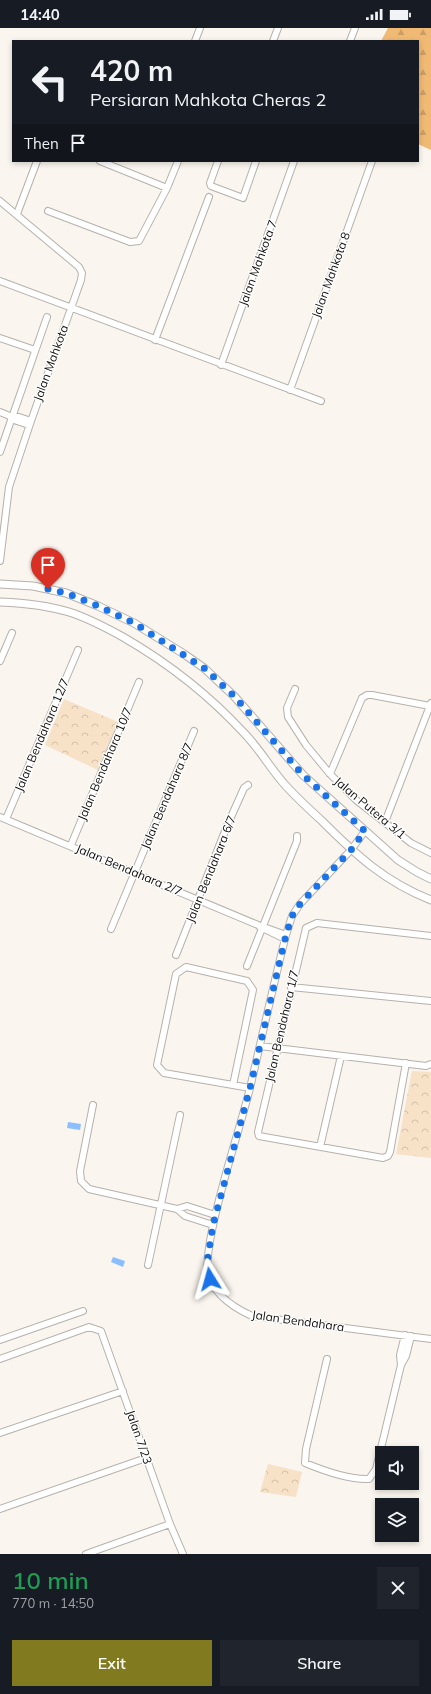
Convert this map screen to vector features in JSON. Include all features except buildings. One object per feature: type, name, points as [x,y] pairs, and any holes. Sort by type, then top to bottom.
[{"type":"street","points":[[195,40],[200,28]]},
{"type":"street","points":[[273,40],[278,28]]},
{"type":"street","points":[[350,40],[355,28]]},
{"type":"street","points":[[17,214],[37,162]]},
{"type":"street","points":[[102,162],[167,188]]},
{"type":"street","points":[[48,211],[130,242],[140,241],[167,188],[178,162]]},
{"type":"street","points":[[218,162],[210,186],[243,198],[256,162]]},
{"type":"street","name":"Jalan Mahkota 7","points":[[221,365],[294,162]]},
{"type":"street","name":"Jalan Mahkota 8","points":[[290,390],[372,162]]},
{"type":"street","points":[[155,340],[209,197]]},
{"type":"street","name":"Jalan Mahkota","points":[[0,201],[79,267],[82,273],[81,280],[9,487],[0,561]]},
{"type":"street","points":[[0,281],[221,365],[320,400]]},
{"type":"street","points":[[0,452],[47,317]]},
{"type":"street","points":[[0,338],[35,350]]},
{"type":"street","points":[[0,412],[30,423]]},
{"type":"street","points":[[0,584],[33,586],[66,593],[134,623],[184,654],[204,668],[234,696],[303,775],[398,860],[417,872],[431,878]]},
{"type":"street","points":[[0,602],[40,605],[69,612],[95,621],[171,667],[210,699],[245,733],[287,787],[351,850],[385,877],[403,888],[431,900]]},
{"type":"street","points":[[0,661],[12,633]]},
{"type":"street","name":"Jalan Bendahara 12/7","points":[[3,818],[78,650]]},
{"type":"street","name":"Jalan Bendahara 10/7","points":[[70,845],[139,682]]},
{"type":"street","name":"Jalan Putera 3/1","points":[[295,689],[287,708],[288,717],[306,745],[330,774],[356,800],[411,843],[431,853]]},
{"type":"street","points":[[330,774],[362,698],[367,695],[372,695],[430,704],[385,822]]},
{"type":"street","name":"Jalan Bendahara 8/7","points":[[111,929],[194,730]]},
{"type":"street","name":"Jalan Bendahara 6/7","points":[[176,956],[227,826],[244,788],[248,785]]},
{"type":"street","name":"Jalan Bendahara 2/7","points":[[3,818],[285,937]]},
{"type":"street","name":"Jalan Bendahara","points":[[365,831],[351,850],[300,904],[292,916],[285,937],[250,1088],[215,1215],[207,1270],[214,1288],[221,1296],[241,1311],[252,1316],[431,1339]]},
{"type":"street","points":[[247,966],[260,926],[297,841],[297,836]]},
{"type":"street","name":"Jalan Bendahara 1/7","points":[[320,1147],[259,1136],[258,1132],[306,928],[317,923],[431,936]]},
{"type":"street","points":[[233,1086],[252,990],[247,981],[186,967],[176,974],[157,1065],[164,1073],[233,1086],[250,1088]]},
{"type":"street","points":[[292,987],[431,1001]]},
{"type":"street","points":[[260,1046],[406,1064],[426,1066],[431,1064]]},
{"type":"street","points":[[341,1056],[320,1147],[383,1158],[388,1156],[390,1152],[406,1064]]},
{"type":"street","points":[[93,1104],[80,1171],[81,1181],[89,1189],[177,1209],[185,1216],[213,1225]]},
{"type":"street","points":[[148,1265],[180,1115]]},
{"type":"street","points":[[177,1209],[187,1206],[215,1215]]},
{"type":"street","points":[[0,1340],[83,1311]]},
{"type":"street","name":"Jalan 7/23","points":[[0,1359],[89,1327],[101,1332],[170,1524],[183,1554]]},
{"type":"street","points":[[327,1359],[306,1449],[305,1463],[317,1468],[362,1479],[369,1479],[376,1470],[401,1365],[400,1355],[408,1336]]},
{"type":"street","points":[[0,1433],[123,1391]]},
{"type":"street","points":[[0,1509],[146,1458]]},
{"type":"street","points":[[86,1554],[170,1524]]},
{"type":"green space","points":[[388,28],[431,28],[431,150],[419,144],[419,40],[382,40]]},
{"type":"green space","points":[[64,699],[118,722],[98,770],[45,745]]},
{"type":"green space","points":[[412,1071],[431,1072],[431,1158],[396,1154]]},
{"type":"green space","points":[[268,1464],[302,1472],[296,1497],[260,1492]]},
{"type":"water","points":[[68,1122],[81,1124],[80,1130],[67,1128]]},
{"type":"water","points":[[113,1257],[125,1261],[123,1267],[111,1262]]},
{"type":"route","points":[[48,589],[66,593],[134,623],[204,668],[234,696],[303,775],[365,831],[351,850],[300,904],[292,916],[262,1033],[250,1088],[213,1225],[207,1270],[210,1279]]}]
